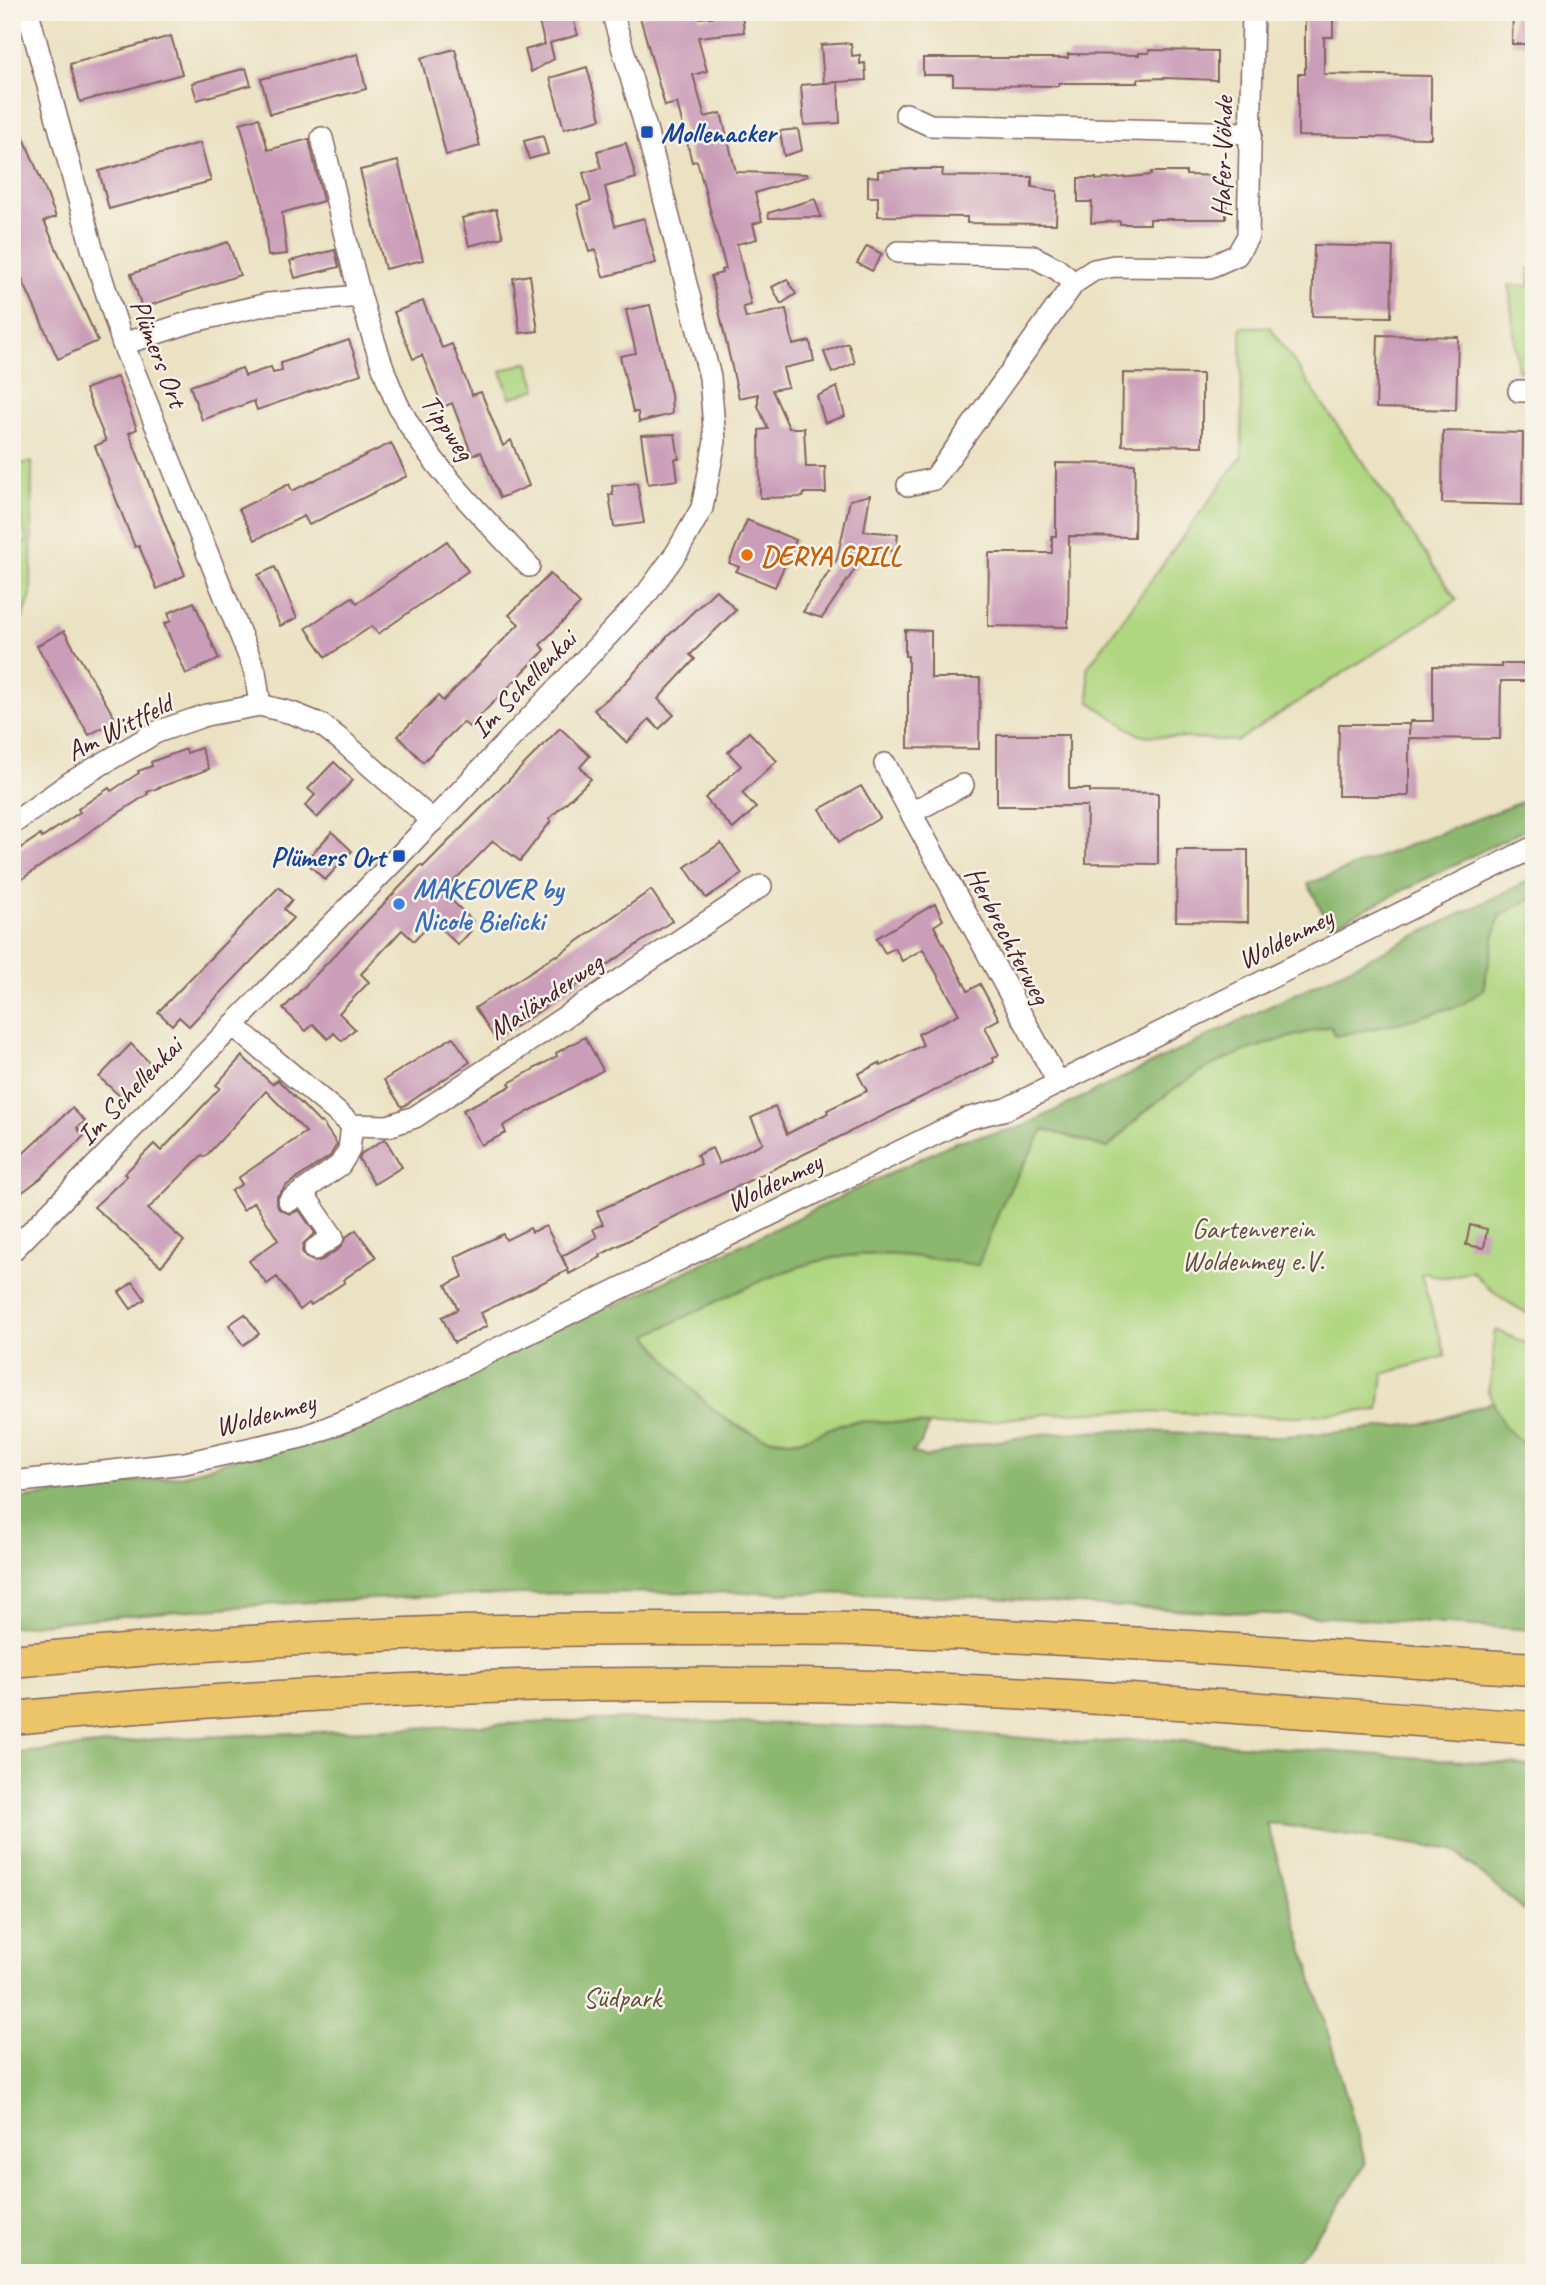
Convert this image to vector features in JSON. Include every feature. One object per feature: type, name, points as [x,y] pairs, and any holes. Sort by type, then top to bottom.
[{"type":"highway","points":[[12,1661],[114,1651],[355,1635],[601,1629],[851,1629],[1534,1669]]},
{"type":"highway","points":[[12,1718],[151,1704],[382,1690],[626,1684],[798,1685],[941,1689],[1534,1728]]},
{"type":"street","name":"Plümers Ort","points":[[27,12],[92,248],[123,344],[255,671],[260,705]]},
{"type":"street","name":"Im Schellenkai","points":[[12,1251],[433,821],[648,592],[677,552],[702,508],[715,441],[710,377],[647,132],[612,12]]},
{"type":"street","name":"Hafer-Vöhde","points":[[908,485],[934,479],[1074,284],[1094,270],[1114,266],[1210,267],[1237,255],[1248,236],[1254,12]]},
{"type":"street","points":[[905,114],[930,125],[1251,134]]},
{"type":"street","name":"Tippweg","points":[[322,138],[360,296],[382,366],[400,408],[421,442],[460,493],[529,566]]},
{"type":"street","points":[[898,252],[1032,256],[1057,268],[1074,284]]},
{"type":"street","points":[[123,344],[194,321],[268,304],[360,296]]},
{"type":"street","name":"Am Wittfeld","points":[[12,824],[72,782],[158,732],[206,715],[260,705],[320,724],[433,821]]},
{"type":"street","name":"Herbrechterweg","points":[[885,764],[1058,1082]]},
{"type":"street","points":[[911,813],[962,785]]},
{"type":"street","name":"Woldenmey","points":[[12,1482],[185,1463],[306,1436],[370,1411],[967,1119],[1006,1109],[1534,847]]},
{"type":"street","name":"Mailänderweg","points":[[352,1125],[388,1126],[415,1117],[761,886]]},
{"type":"street","points":[[233,1025],[352,1125],[349,1150],[340,1166],[295,1197],[332,1237],[316,1249]]},
{"type":"green space","points":[[1529,269],[1534,269],[1534,370],[1518,370],[1509,285],[1529,286]]},
{"type":"green space","points":[[1241,327],[1270,327],[1457,600],[1237,741],[1139,735],[1090,702],[1087,668],[1242,456]]},
{"type":"green space","points":[[528,362],[537,389],[510,398],[501,371]]},
{"type":"green space","points":[[32,462],[31,596],[19,628],[12,630],[12,603],[15,602],[12,594],[12,574],[18,572],[12,547],[27,542],[13,488],[21,485],[16,465]]},
{"type":"green space","points":[[1534,797],[1534,825],[1330,927],[1308,884]]},
{"type":"green space","points":[[1534,878],[1534,897],[1499,916],[1483,990],[1461,1005],[1402,1022],[1335,1036],[1331,1026],[1243,1052],[1205,1069],[1170,1092],[1108,1148],[1044,1129],[1005,1197],[978,1265],[892,1255],[857,1255],[816,1262],[742,1289],[648,1335],[676,1371],[707,1404],[744,1430],[765,1437],[796,1441],[854,1422],[929,1426],[921,1444],[912,1452],[926,1457],[973,1445],[1041,1434],[1127,1430],[1268,1437],[1329,1433],[1428,1423],[1493,1402],[1504,1427],[1525,1445],[1534,1445],[1534,1630],[987,1598],[729,1592],[370,1599],[131,1615],[12,1627],[12,1500],[184,1475],[306,1436],[608,1294],[614,1306],[957,1141],[1019,1128]]},
{"type":"green space","name":"Gartenverein Woldenmey e.V.","points":[[1534,897],[1534,1316],[1500,1297],[1472,1271],[1443,1277],[1426,1272],[1421,1274],[1446,1356],[1383,1374],[1379,1410],[1285,1417],[1116,1411],[1045,1414],[955,1426],[858,1421],[840,1424],[815,1436],[790,1441],[762,1437],[724,1419],[687,1385],[648,1335],[742,1289],[816,1262],[857,1255],[891,1255],[977,1265],[1005,1197],[1044,1129],[1108,1148],[1170,1092],[1224,1060],[1265,1044],[1331,1026],[1334,1035],[1373,1029],[1432,1014],[1483,990],[1499,916]]},
{"type":"green space","points":[[1496,1330],[1534,1344],[1534,1445],[1525,1445],[1504,1427],[1488,1391]]},
{"type":"green space","name":"Südpark","points":[[622,1719],[904,1728],[1086,1743],[1155,1739],[1534,1766],[1534,1919],[1453,1850],[1267,1823],[1366,2164],[1289,2273],[12,2273],[12,1754],[155,1739]]},
{"type":"building","points":[[536,12],[571,12],[578,35],[550,43],[554,59],[531,72],[525,50],[545,44]]},
{"type":"building","points":[[656,12],[698,12],[700,18],[742,14],[744,32],[698,37],[707,71],[693,75],[705,117],[721,113],[736,172],[808,176],[755,193],[762,221],[753,224],[757,239],[737,244],[751,305],[743,307],[746,318],[786,309],[793,345],[810,341],[814,361],[783,368],[788,387],[772,390],[789,428],[804,428],[806,467],[825,467],[826,493],[804,493],[803,497],[760,498],[759,430],[768,429],[758,406],[758,394],[739,398],[711,276],[726,269],[697,161],[692,162],[677,103],[665,106],[640,17]]},
{"type":"building","points":[[1305,12],[1333,12],[1333,37],[1324,37],[1324,74],[1431,76],[1431,138],[1298,136],[1298,74],[1305,74]]},
{"type":"building","points":[[1513,12],[1534,12],[1534,44],[1512,44]]},
{"type":"building","points":[[171,36],[182,74],[80,102],[70,64]]},
{"type":"building","points":[[851,43],[852,56],[860,55],[860,64],[865,63],[866,80],[824,83],[821,45]]},
{"type":"building","points":[[455,49],[480,146],[446,155],[421,58]]},
{"type":"building","points":[[1149,50],[1217,51],[1217,80],[1138,79],[1138,83],[1059,83],[1059,86],[953,85],[953,75],[923,75],[923,58],[1068,58],[1068,54],[1139,55],[1149,53]]},
{"type":"building","points":[[358,54],[366,89],[270,114],[261,79]]},
{"type":"building","points":[[587,67],[601,119],[564,129],[550,78]]},
{"type":"building","points":[[246,68],[251,85],[197,100],[192,83]]},
{"type":"building","points":[[838,82],[840,123],[804,125],[801,85]]},
{"type":"building","points":[[12,108],[56,217],[44,221],[98,341],[58,359],[12,257],[12,254],[22,250],[12,226]]},
{"type":"building","points":[[259,118],[268,150],[309,139],[323,201],[282,213],[287,254],[268,256],[262,203],[240,123]]},
{"type":"building","points":[[798,129],[802,150],[784,156],[780,131]]},
{"type":"building","points":[[543,136],[548,154],[529,159],[524,141]]},
{"type":"building","points":[[200,143],[211,181],[109,209],[99,171]]},
{"type":"building","points":[[626,143],[636,178],[605,187],[615,226],[644,218],[656,263],[603,277],[596,250],[589,252],[577,205],[591,201],[583,173],[601,168],[597,151]]},
{"type":"building","points":[[398,161],[423,260],[385,269],[360,170]]},
{"type":"building","points":[[943,169],[942,176],[1032,177],[1032,187],[1057,191],[1056,224],[967,223],[967,217],[878,216],[878,197],[868,197],[868,176],[878,177],[878,171]]},
{"type":"building","points":[[1151,172],[1226,176],[1226,219],[1150,219],[1150,224],[1120,224],[1120,221],[1091,223],[1092,202],[1078,202],[1078,178],[1096,180],[1151,175]]},
{"type":"building","points":[[815,199],[821,217],[769,218],[768,213]]},
{"type":"building","points":[[496,209],[503,237],[469,246],[462,218]]},
{"type":"building","points":[[228,242],[240,275],[142,308],[131,274]]},
{"type":"building","points":[[1314,245],[1393,247],[1391,317],[1312,316]]},
{"type":"building","points":[[867,246],[882,254],[872,271],[857,263]]},
{"type":"building","points":[[335,250],[339,267],[295,278],[290,261]]},
{"type":"building","points":[[530,275],[538,331],[520,333],[513,278]]},
{"type":"building","points":[[787,279],[796,294],[781,304],[772,287]]},
{"type":"building","points":[[423,301],[442,348],[452,344],[472,395],[481,392],[503,446],[511,440],[529,486],[500,498],[481,452],[472,455],[452,403],[443,407],[422,355],[413,359],[394,312]]},
{"type":"building","points":[[650,305],[671,394],[672,414],[639,422],[638,412],[633,412],[620,356],[636,353],[626,310]]},
{"type":"building","points":[[1378,335],[1458,337],[1456,410],[1376,408]]},
{"type":"building","points":[[349,340],[361,374],[257,410],[254,401],[202,420],[190,386],[242,368],[245,376],[271,367],[273,373],[282,371],[281,363]]},
{"type":"building","points":[[848,343],[855,363],[832,373],[824,352]]},
{"type":"building","points":[[1123,373],[1202,374],[1202,446],[1122,445]]},
{"type":"building","points":[[117,377],[137,429],[129,433],[185,575],[157,589],[139,546],[135,547],[95,446],[106,441],[85,389]]},
{"type":"building","points":[[837,387],[845,416],[825,423],[817,396]]},
{"type":"building","points":[[1443,431],[1523,433],[1522,505],[1442,503]]},
{"type":"building","points":[[675,434],[679,459],[675,459],[678,480],[648,484],[641,435]]},
{"type":"building","points":[[391,443],[407,476],[309,525],[304,516],[255,540],[239,509],[289,484],[292,491]]},
{"type":"building","points":[[1056,463],[1135,464],[1134,537],[1069,536],[1068,627],[988,626],[989,553],[1052,553],[1052,536],[1056,536]]},
{"type":"building","points":[[637,483],[644,523],[614,527],[609,495],[613,495],[612,486]]},
{"type":"building","points":[[870,495],[864,531],[898,534],[896,551],[862,548],[859,563],[822,618],[803,612],[837,559],[850,500]]},
{"type":"building","points":[[747,520],[796,540],[775,587],[736,571],[739,567],[729,563]]},
{"type":"building","points":[[447,541],[468,571],[378,634],[372,626],[326,657],[306,628],[352,597],[357,603]]},
{"type":"building","points":[[275,567],[297,618],[280,626],[258,575]]},
{"type":"building","points":[[550,574],[580,604],[540,645],[545,650],[469,727],[463,722],[423,762],[398,736],[438,696],[443,701],[519,624],[509,615]]},
{"type":"building","points":[[716,590],[736,610],[690,655],[695,659],[658,699],[674,715],[659,729],[649,719],[627,743],[594,710],[620,688]]},
{"type":"building","points":[[194,602],[219,659],[186,674],[164,624],[171,621],[168,613]]},
{"type":"building","points":[[905,630],[931,631],[931,678],[980,678],[979,749],[908,748],[908,656],[905,656]]},
{"type":"building","points":[[64,631],[116,720],[89,735],[37,646]]},
{"type":"building","points":[[1501,664],[1534,664],[1534,681],[1501,681],[1500,739],[1409,738],[1409,796],[1338,796],[1339,724],[1409,724],[1409,735],[1410,721],[1433,721],[1433,666],[1501,667]]},
{"type":"building","points":[[560,728],[590,756],[580,767],[591,779],[549,819],[551,821],[520,861],[493,841],[443,892],[473,921],[468,927],[471,931],[458,945],[433,921],[414,941],[402,930],[361,974],[369,982],[339,1013],[355,1029],[342,1041],[334,1033],[328,1039],[313,1024],[306,1031],[283,1009],[421,865],[423,867]]},
{"type":"building","points":[[749,732],[777,761],[742,793],[756,808],[733,829],[705,798],[741,766],[728,752]]},
{"type":"building","points":[[997,735],[1069,735],[1069,789],[1158,793],[1158,864],[1086,863],[1087,806],[997,806]]},
{"type":"building","points":[[201,748],[209,769],[147,792],[148,794],[12,886],[12,854],[40,835],[42,838],[109,788],[111,791],[139,773],[138,771],[152,766],[151,762],[186,749],[187,753]]},
{"type":"building","points":[[334,762],[353,780],[317,818],[305,806],[315,795],[308,789]]},
{"type":"building","points":[[861,786],[880,818],[839,842],[820,809]]},
{"type":"building","points":[[332,832],[352,851],[325,880],[305,861]]},
{"type":"building","points":[[721,843],[742,874],[706,898],[685,867]]},
{"type":"building","points":[[1177,850],[1248,850],[1248,922],[1176,921]]},
{"type":"building","points":[[279,887],[292,900],[284,909],[293,918],[189,1026],[179,1017],[172,1025],[158,1012]]},
{"type":"building","points":[[651,890],[672,921],[496,1040],[475,1008],[557,956]]},
{"type":"building","points":[[935,904],[943,920],[934,926],[968,991],[980,984],[999,1019],[985,1027],[999,1055],[993,1058],[994,1062],[670,1219],[569,1274],[562,1256],[597,1237],[593,1229],[603,1224],[597,1211],[701,1164],[697,1155],[712,1148],[719,1164],[763,1143],[751,1118],[775,1106],[787,1134],[828,1113],[827,1110],[867,1091],[858,1074],[923,1045],[918,1034],[959,1014],[923,949],[902,961],[895,948],[885,953],[876,938]]},
{"type":"building","points":[[453,1037],[470,1062],[402,1107],[384,1080]]},
{"type":"building","points":[[585,1037],[603,1070],[503,1126],[506,1133],[481,1145],[463,1110],[511,1086],[509,1083]]},
{"type":"building","points":[[131,1044],[153,1066],[122,1098],[99,1077]]},
{"type":"building","points":[[242,1056],[272,1084],[278,1080],[320,1123],[322,1122],[337,1144],[330,1156],[287,1185],[277,1196],[279,1209],[290,1214],[299,1210],[315,1233],[303,1244],[305,1257],[315,1262],[322,1260],[340,1248],[346,1237],[356,1230],[376,1257],[343,1280],[345,1282],[300,1310],[277,1277],[267,1284],[249,1261],[278,1240],[254,1202],[243,1210],[231,1191],[242,1184],[238,1178],[306,1132],[266,1091],[205,1157],[202,1155],[148,1209],[184,1241],[161,1266],[94,1207],[127,1176],[124,1174],[154,1144],[161,1151],[220,1088],[216,1085]]},
{"type":"building","points":[[72,1108],[85,1121],[77,1128],[84,1136],[41,1178],[12,1200],[12,1164]]},
{"type":"building","points":[[385,1139],[402,1167],[374,1184],[359,1159],[362,1153]]},
{"type":"building","points":[[1470,1225],[1487,1229],[1484,1248],[1466,1245]]},
{"type":"building","points":[[546,1226],[568,1270],[481,1313],[487,1326],[454,1343],[442,1317],[458,1309],[446,1285],[463,1277],[455,1257],[503,1234],[506,1240],[530,1228],[532,1232]]},
{"type":"building","points":[[133,1282],[145,1299],[131,1309],[119,1292]]},
{"type":"building","points":[[245,1314],[259,1334],[243,1345],[229,1325]]},
{"type":"place","name":"Mollenacker","points":[[647,132]]},
{"type":"place","name":"DERYA GRILL","points":[[747,555]]},
{"type":"place","name":"Plümers Ort","points":[[399,856]]},
{"type":"place","name":"MAKEOVER by Nicole Bielicki","points":[[399,904]]}]
